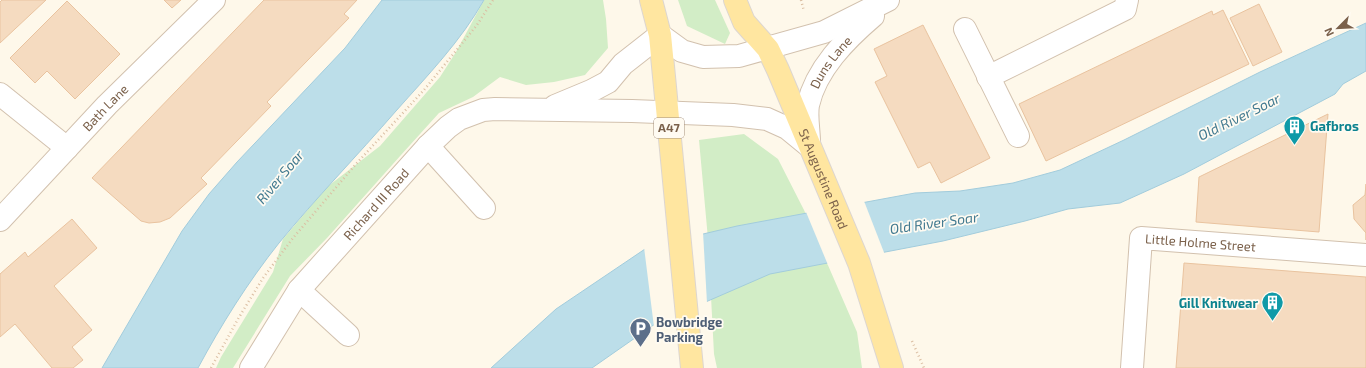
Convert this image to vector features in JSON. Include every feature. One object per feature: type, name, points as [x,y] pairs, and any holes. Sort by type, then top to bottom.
[{"type":"main road","name":"A47","points":[[652,0],[660,35],[692,368]]},
{"type":"main road","name":"St Augustine Road","points":[[735,0],[744,22],[768,49],[812,152],[859,263],[890,366]]},
{"type":"street","name":"Bath Lane","points":[[0,220],[107,105],[214,0]]},
{"type":"street","points":[[660,35],[682,51],[703,58],[739,56],[824,32],[888,0]]},
{"type":"street","name":"Duns Lane","points":[[812,152],[808,107],[813,87],[835,55],[855,32],[893,0]]},
{"type":"street","points":[[988,77],[1125,9],[1127,0]]},
{"type":"street","points":[[964,29],[1018,136]]},
{"type":"street","name":"Richard III Road","points":[[546,109],[591,91],[608,82],[623,64],[660,35]]},
{"type":"street","points":[[0,94],[67,148]]},
{"type":"street","name":"Richard III Road","points":[[251,368],[299,290],[428,146],[448,127],[471,113],[495,109],[546,109],[733,115],[767,119],[787,128],[812,152]]},
{"type":"street","points":[[428,146],[484,208]]},
{"type":"street","name":"Little Holme Street","points":[[1132,368],[1141,238],[1366,255]]},
{"type":"street","points":[[299,290],[348,335]]},
{"type":"path","points":[[211,368],[263,278],[293,238],[452,57],[477,25],[493,0]]},
{"type":"green space","points":[[484,0],[603,0],[608,48],[585,75],[554,82],[526,85],[500,77],[473,97],[439,113],[327,238],[290,276],[233,368],[216,368],[221,357],[273,272],[283,239],[327,187],[380,146],[440,77],[456,52]]},
{"type":"green space","points":[[678,0],[715,0],[730,33],[725,44],[687,26]]},
{"type":"green space","points":[[744,134],[778,159],[804,210],[857,332],[862,368],[717,368],[714,354],[708,239],[699,140]]},
{"type":"water","name":"River Soar","points":[[382,0],[484,0],[465,30],[443,58],[279,243],[256,273],[216,336],[198,368],[102,368],[182,231],[209,194],[237,162],[345,48]]},
{"type":"water","name":"Old River Soar","points":[[1366,23],[1366,71],[1343,84],[1335,94],[1184,174],[1120,203],[1068,209],[943,241],[770,274],[655,324],[592,368],[491,368],[556,309],[648,247],[737,226],[915,193],[960,191],[1013,183],[1060,170],[1124,140],[1260,72]]},
{"type":"pier","points":[[864,201],[885,255],[828,265],[806,212]]},
{"type":"pier","points":[[703,232],[707,303],[654,327],[644,247]]},
{"type":"building","points":[[2,0],[46,0],[0,43],[0,2]]},
{"type":"building","points":[[164,0],[181,0],[172,8]]},
{"type":"building","points":[[264,0],[357,0],[344,14],[349,18],[267,102],[271,106],[201,178],[207,184],[170,218],[160,222],[149,223],[141,221],[92,178]]},
{"type":"building","points":[[67,1],[120,54],[75,99],[47,71],[35,83],[10,58]]},
{"type":"building","points":[[1259,4],[1282,52],[1253,66],[1230,18]]},
{"type":"building","points":[[1223,10],[1249,64],[1046,161],[1019,104],[1212,11],[1213,15]]},
{"type":"building","points":[[923,25],[990,158],[941,183],[930,162],[918,168],[875,82],[887,76],[874,49]]},
{"type":"building","name":"Gafbros","points":[[1328,114],[1319,232],[1196,222],[1199,177]]},
{"type":"building","points":[[1366,184],[1366,233],[1354,219],[1353,205],[1365,195]]},
{"type":"building","points":[[72,219],[97,248],[54,286],[92,330],[72,347],[83,360],[73,368],[52,368],[15,324],[0,337],[0,274],[25,252],[28,257]]},
{"type":"building","name":"Gill Knitwear","points":[[1184,263],[1366,277],[1366,368],[1176,368]]},
{"type":"place","name":"Gafbros","points":[[1295,146]]},
{"type":"place","name":"Gill Knitwear","points":[[1273,322]]},
{"type":"place","name":"Bowbridge Parking","points":[[640,348]]}]
